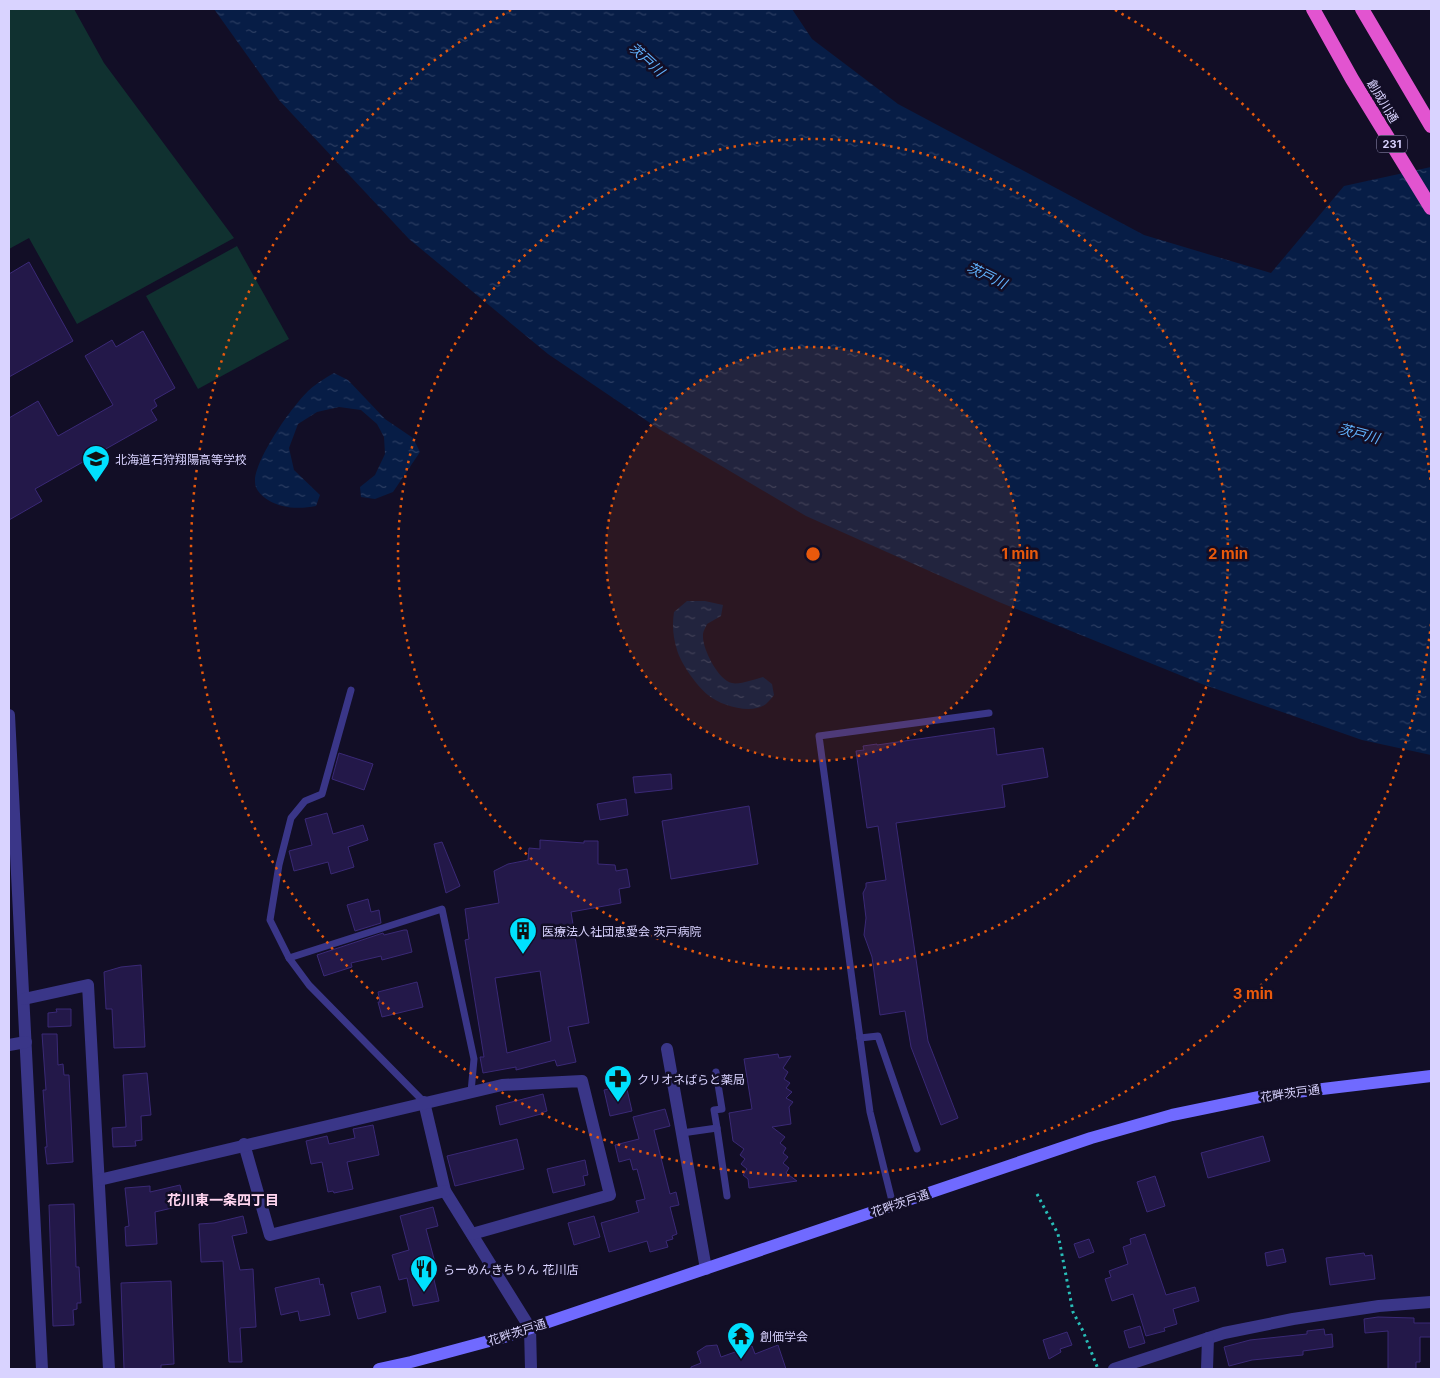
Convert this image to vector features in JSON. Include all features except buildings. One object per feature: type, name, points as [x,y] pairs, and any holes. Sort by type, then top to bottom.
[{"type":"highway","name":"創成川通","points":[[1313,9],[1352,79],[1431,208]]},
{"type":"highway","points":[[1362,9],[1431,126]]},
{"type":"main road","name":"花畔茨戸通","points":[[379,1369],[504,1337],[1091,1138],[1172,1115],[1264,1096],[1431,1076]]},
{"type":"street","points":[[9,715],[42,1369]]},
{"type":"street","points":[[24,999],[88,985],[109,1369]]},
{"type":"street","points":[[9,1046],[26,1042]]},
{"type":"street","points":[[667,1049],[706,1269]]},
{"type":"street","points":[[99,1180],[244,1144],[502,1085],[582,1081],[610,1194],[472,1234]]},
{"type":"street","points":[[424,1102],[445,1191],[530,1328],[532,1369]]},
{"type":"street","points":[[244,1144],[270,1235],[445,1191]]},
{"type":"street","points":[[1114,1369],[1224,1333],[1293,1319],[1379,1306],[1431,1302]]},
{"type":"street","points":[[1207,1369],[1208,1338]]},
{"type":"lane","points":[[351,690],[322,794],[305,801],[291,818],[279,865],[270,920],[289,958],[309,986],[424,1102]]},
{"type":"lane","points":[[892,1205],[870,1112],[818,736],[989,713]]},
{"type":"lane","points":[[289,958],[442,909],[474,1059],[471,1092]]},
{"type":"lane","points":[[860,1038],[878,1036],[918,1149]]},
{"type":"lane","points":[[716,1072],[722,1109],[714,1110],[727,1196]]},
{"type":"lane","points":[[682,1133],[717,1128]]},
{"type":"path","points":[[1036,1194],[1058,1234],[1073,1312],[1083,1331],[1098,1369]]},
{"type":"green space","points":[[9,9],[74,9],[104,63],[234,238],[77,324],[29,238],[9,249]]},
{"type":"green space","points":[[237,246],[289,339],[198,389],[146,296]]},
{"type":"water","name":"茨戸川","points":[[214,9],[792,9],[812,39],[898,104],[1144,235],[1271,273],[1344,186],[1431,167],[1431,755],[1362,740],[1202,684],[999,602],[806,516],[659,429],[548,354],[409,239],[279,100]]},
{"type":"water","points":[[334,373],[348,380],[385,419],[413,438],[420,452],[393,492],[375,499],[361,497],[360,487],[375,475],[385,454],[384,437],[377,424],[361,410],[339,407],[317,412],[298,424],[289,448],[294,470],[320,495],[316,506],[292,508],[273,503],[261,495],[255,485],[257,472],[268,445],[287,416],[306,393]]},
{"type":"water","points":[[687,601],[705,601],[723,605],[721,616],[707,624],[703,632],[703,641],[708,655],[716,670],[727,681],[732,683],[748,682],[763,677],[772,684],[774,695],[766,704],[753,709],[728,706],[708,695],[694,680],[679,656],[673,631],[674,612]]},
{"type":"place","name":"北海道石狩翔陽高等学校","points":[[96,483]]},
{"type":"place","name":"医療法人社団恵愛会 茨戸病院","points":[[523,955]]},
{"type":"place","name":"クリオネばらと薬局","points":[[618,1103]]},
{"type":"place","name":"らーめんきちりん 花川店","points":[[424,1293]]},
{"type":"place","name":"創価学会","points":[[741,1360]]},
{"type":"district","name":"花川東一条四丁目","points":[[223,1199]]}]
